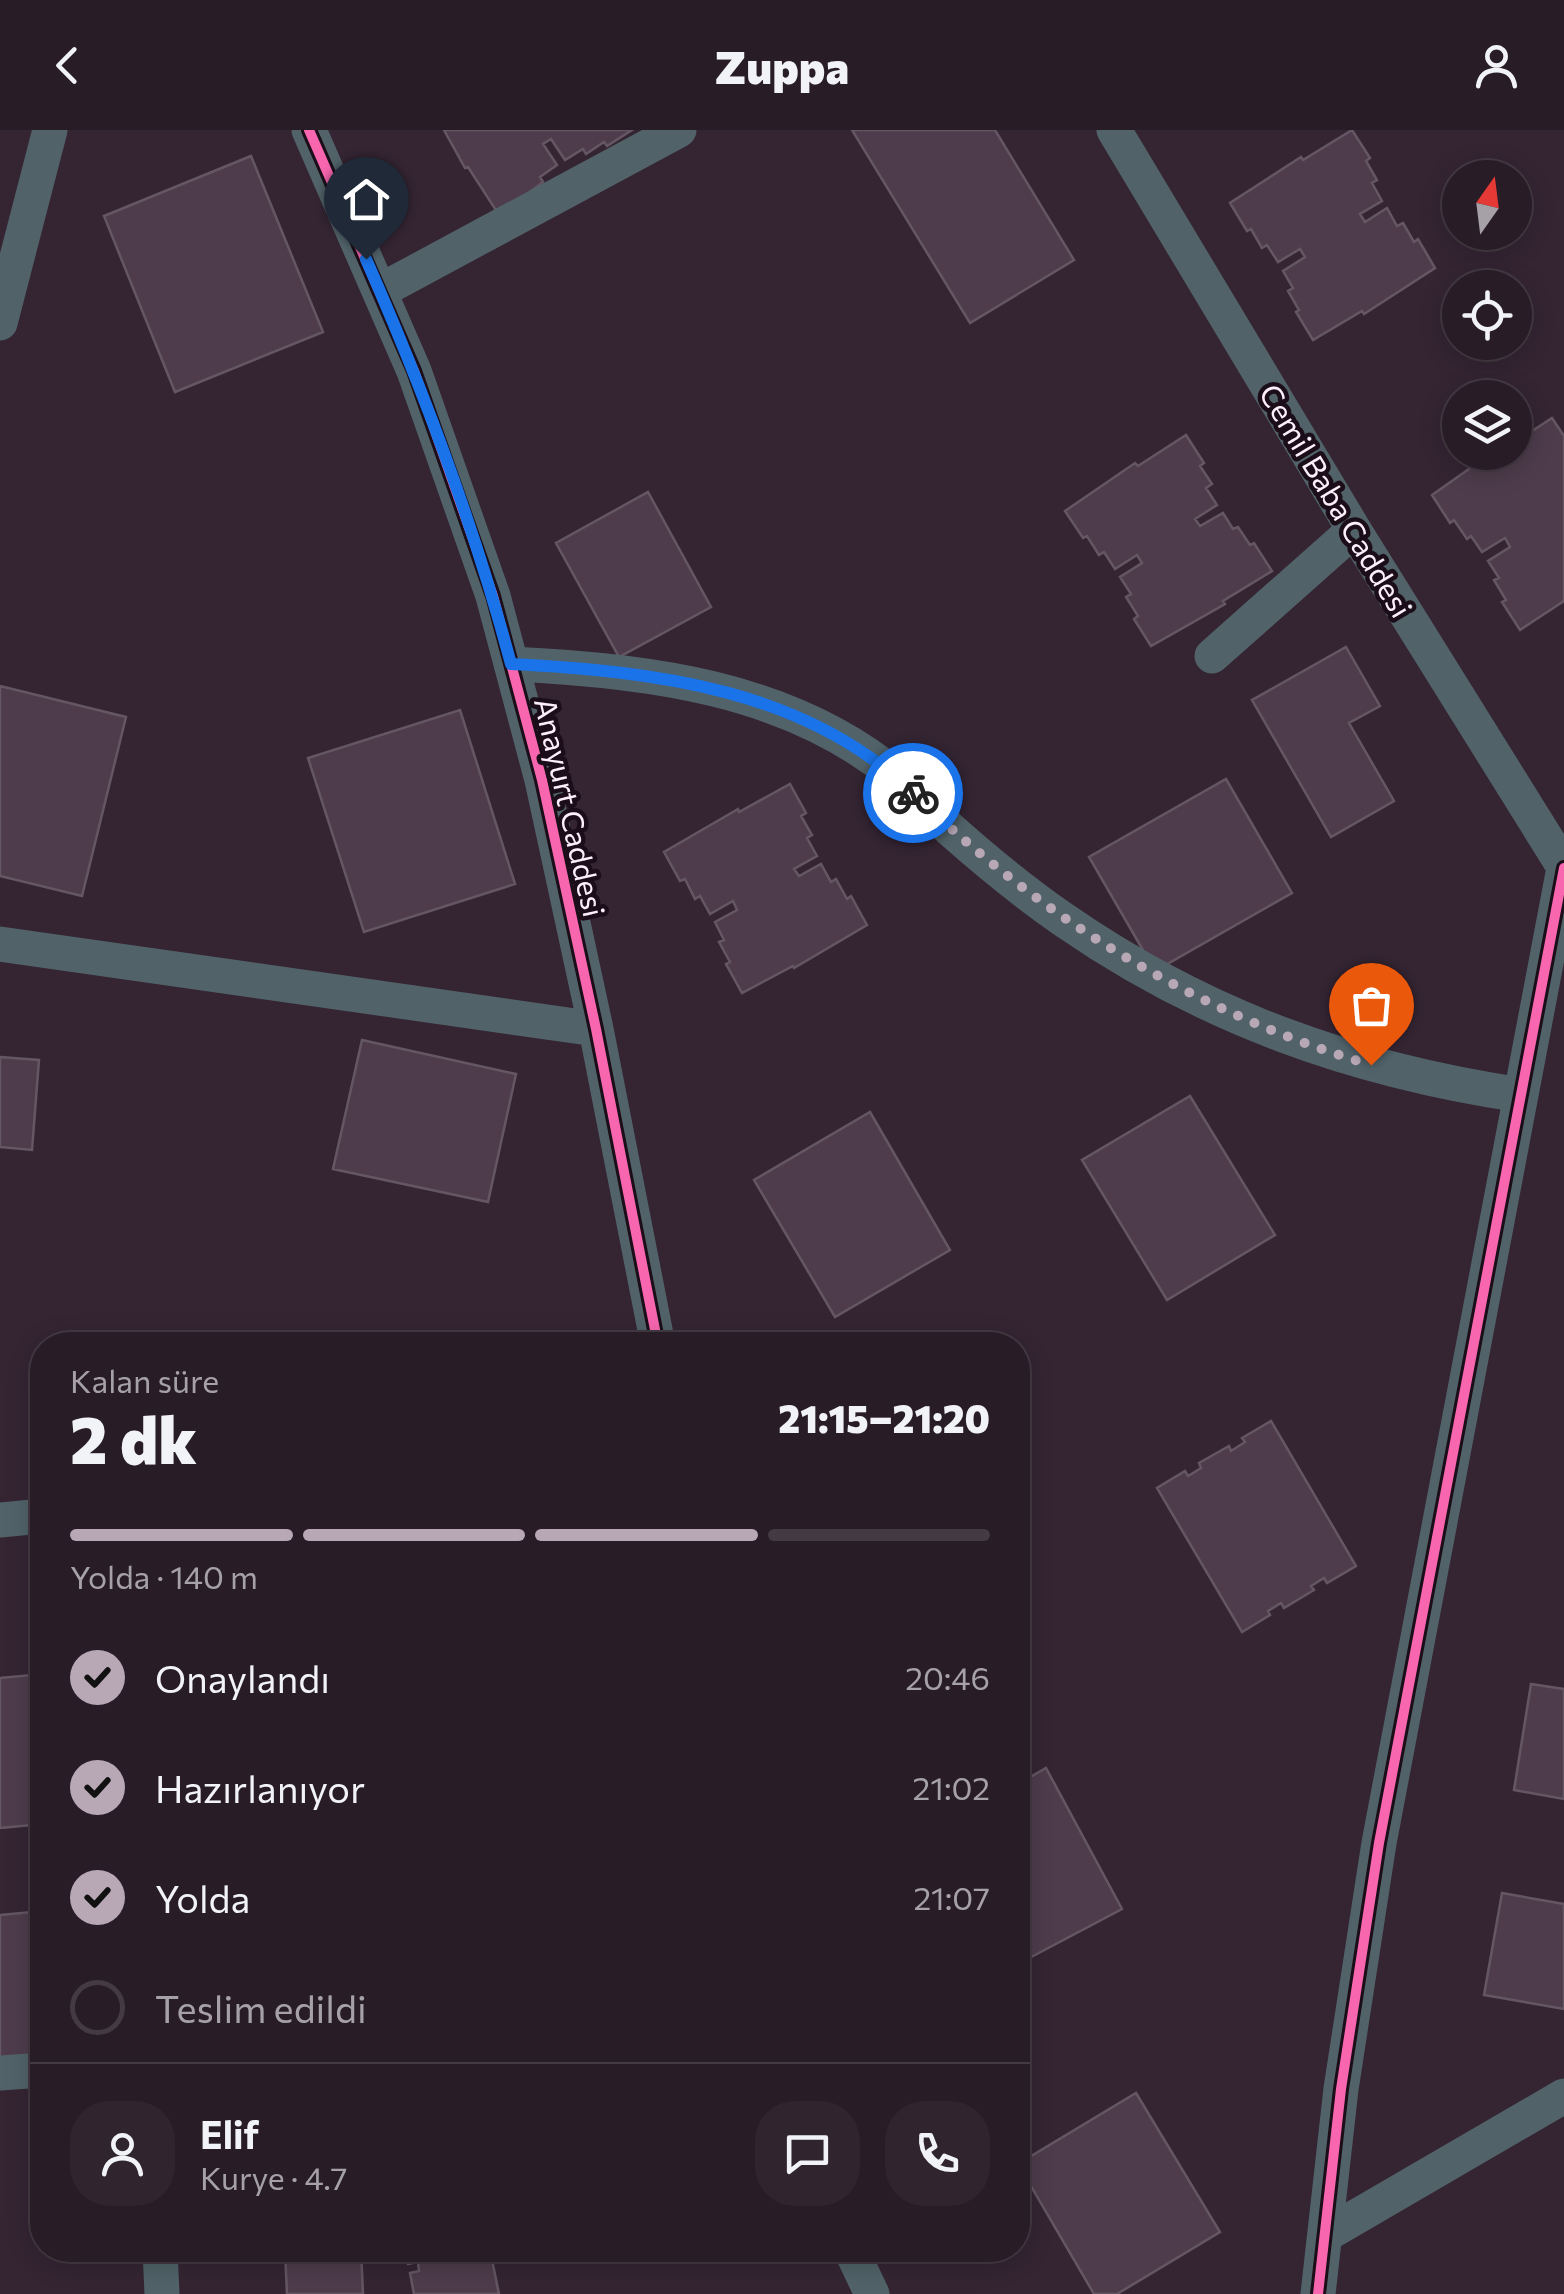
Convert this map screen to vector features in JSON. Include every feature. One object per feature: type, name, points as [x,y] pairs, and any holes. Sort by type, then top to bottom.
[{"type":"street","points":[[0,323],[50,130]]},
{"type":"street","name":"Anayurt Caddesi","points":[[309,130],[414,371],[493,596],[542,780],[655,1332]]},
{"type":"street","points":[[380,292],[679,130]]},
{"type":"street","name":"Cemil Baba Caddesi","points":[[1114,130],[1354,530],[1564,868]]},
{"type":"street","points":[[1212,656],[1354,530]]},
{"type":"street","points":[[511,664],[653,676],[779,708],[820,726],[897,777],[1006,876],[1065,921],[1198,998],[1271,1032],[1331,1054],[1425,1079],[1520,1095]]},
{"type":"street","points":[[1318,2294],[1341,2090],[1376,1860],[1564,868]]},
{"type":"street","points":[[0,944],[596,1029]]},
{"type":"street","points":[[0,1520],[30,1517]]},
{"type":"street","points":[[0,2073],[30,2071]]},
{"type":"street","points":[[1325,2234],[1564,2096]]},
{"type":"street","points":[[161,2262],[162,2294]]},
{"type":"street","points":[[857,2262],[872,2294]]},
{"type":"building","points":[[444,130],[632,130],[607,146],[604,142],[586,154],[583,149],[565,160],[551,139],[543,144],[557,165],[540,177],[543,182],[499,215],[468,167],[465,168]]},
{"type":"building","points":[[852,130],[995,130],[1074,260],[970,323]]},
{"type":"building","points":[[1352,130],[1370,158],[1366,161],[1377,180],[1372,183],[1382,201],[1360,214],[1365,222],[1387,208],[1397,226],[1403,223],[1414,242],[1418,239],[1435,268],[1364,314],[1362,311],[1313,340],[1296,312],[1299,310],[1288,291],[1293,288],[1283,271],[1305,257],[1300,249],[1278,262],[1267,245],[1262,248],[1251,229],[1247,231],[1230,203],[1301,157],[1303,160]]},
{"type":"building","points":[[251,156],[323,332],[175,392],[104,216]]},
{"type":"building","points":[[1552,418],[1564,436],[1564,601],[1520,630],[1502,602],[1506,600],[1494,580],[1499,578],[1488,561],[1510,547],[1505,538],[1482,552],[1454,520],[1450,523],[1432,495],[1467,470],[1532,470],[1532,431]]},
{"type":"building","points":[[1186,435],[1204,463],[1200,466],[1212,484],[1206,488],[1217,505],[1195,519],[1200,526],[1223,513],[1233,529],[1238,527],[1250,545],[1254,543],[1272,571],[1223,601],[1225,604],[1151,646],[1134,619],[1138,616],[1126,597],[1131,594],[1120,577],[1142,563],[1137,555],[1115,569],[1104,552],[1099,555],[1087,536],[1083,538],[1065,511],[1135,463],[1138,466]]},
{"type":"building","points":[[648,492],[711,607],[619,657],[556,543]]},
{"type":"building","points":[[1346,647],[1380,706],[1349,723],[1394,801],[1331,837],[1252,700]]},
{"type":"building","points":[[0,686],[126,717],[82,896],[0,876]]},
{"type":"building","points":[[460,710],[515,884],[364,932],[308,758]]},
{"type":"building","points":[[1226,779],[1292,893],[1155,971],[1089,857]]},
{"type":"building","points":[[790,784],[806,813],[801,816],[812,835],[807,838],[817,856],[794,869],[799,876],[821,864],[831,882],[836,879],[847,899],[851,896],[867,925],[742,993],[726,964],[730,962],[719,942],[724,940],[715,922],[737,910],[733,901],[710,914],[700,896],[695,899],[685,879],[680,881],[664,852]]},
{"type":"building","points":[[362,1040],[516,1074],[488,1202],[333,1169]]},
{"type":"building","points":[[0,1057],[39,1060],[32,1150],[0,1147]]},
{"type":"building","points":[[1190,1096],[1275,1235],[1167,1300],[1082,1160]]},
{"type":"building","points":[[870,1112],[950,1250],[835,1317],[754,1180]]},
{"type":"building","points":[[1271,1421],[1356,1566],[1327,1583],[1324,1578],[1311,1586],[1314,1590],[1284,1608],[1281,1603],[1268,1611],[1270,1615],[1242,1632],[1157,1488],[1185,1471],[1188,1476],[1201,1468],[1199,1463],[1229,1446],[1231,1451],[1245,1442],[1242,1438]]},
{"type":"building","points":[[30,1675],[30,1825],[0,1828],[0,1678]]},
{"type":"building","points":[[1531,1684],[1564,1689],[1564,1799],[1514,1790]]},
{"type":"building","points":[[1046,1768],[1122,1909],[1030,1958],[1030,1777]]},
{"type":"building","points":[[1502,1893],[1564,1904],[1564,2009],[1484,1995]]},
{"type":"building","points":[[30,1912],[30,2061],[0,2064],[0,1915]]},
{"type":"building","points":[[1136,2093],[1220,2232],[1117,2294],[1094,2294],[1030,2185],[1030,2157]]},
{"type":"building","points":[[286,2262],[362,2262],[363,2294],[287,2294]]},
{"type":"building","points":[[418,2262],[492,2262],[499,2294],[414,2294],[410,2273],[419,2271]]},
{"type":"cycle path","points":[[309,130],[414,371],[493,596],[542,780],[655,1332]]},
{"type":"cycle path","points":[[1318,2294],[1341,2089],[1379,1843],[1564,868]]},
{"type":"way so far","points":[[913,793],[1006,876],[1065,921],[1127,960],[1252,1024],[1371,1065]]},
{"type":"route","points":[[366,259],[456,483],[511,664],[653,676],[748,698],[820,726],[860,750],[913,793]]}]
